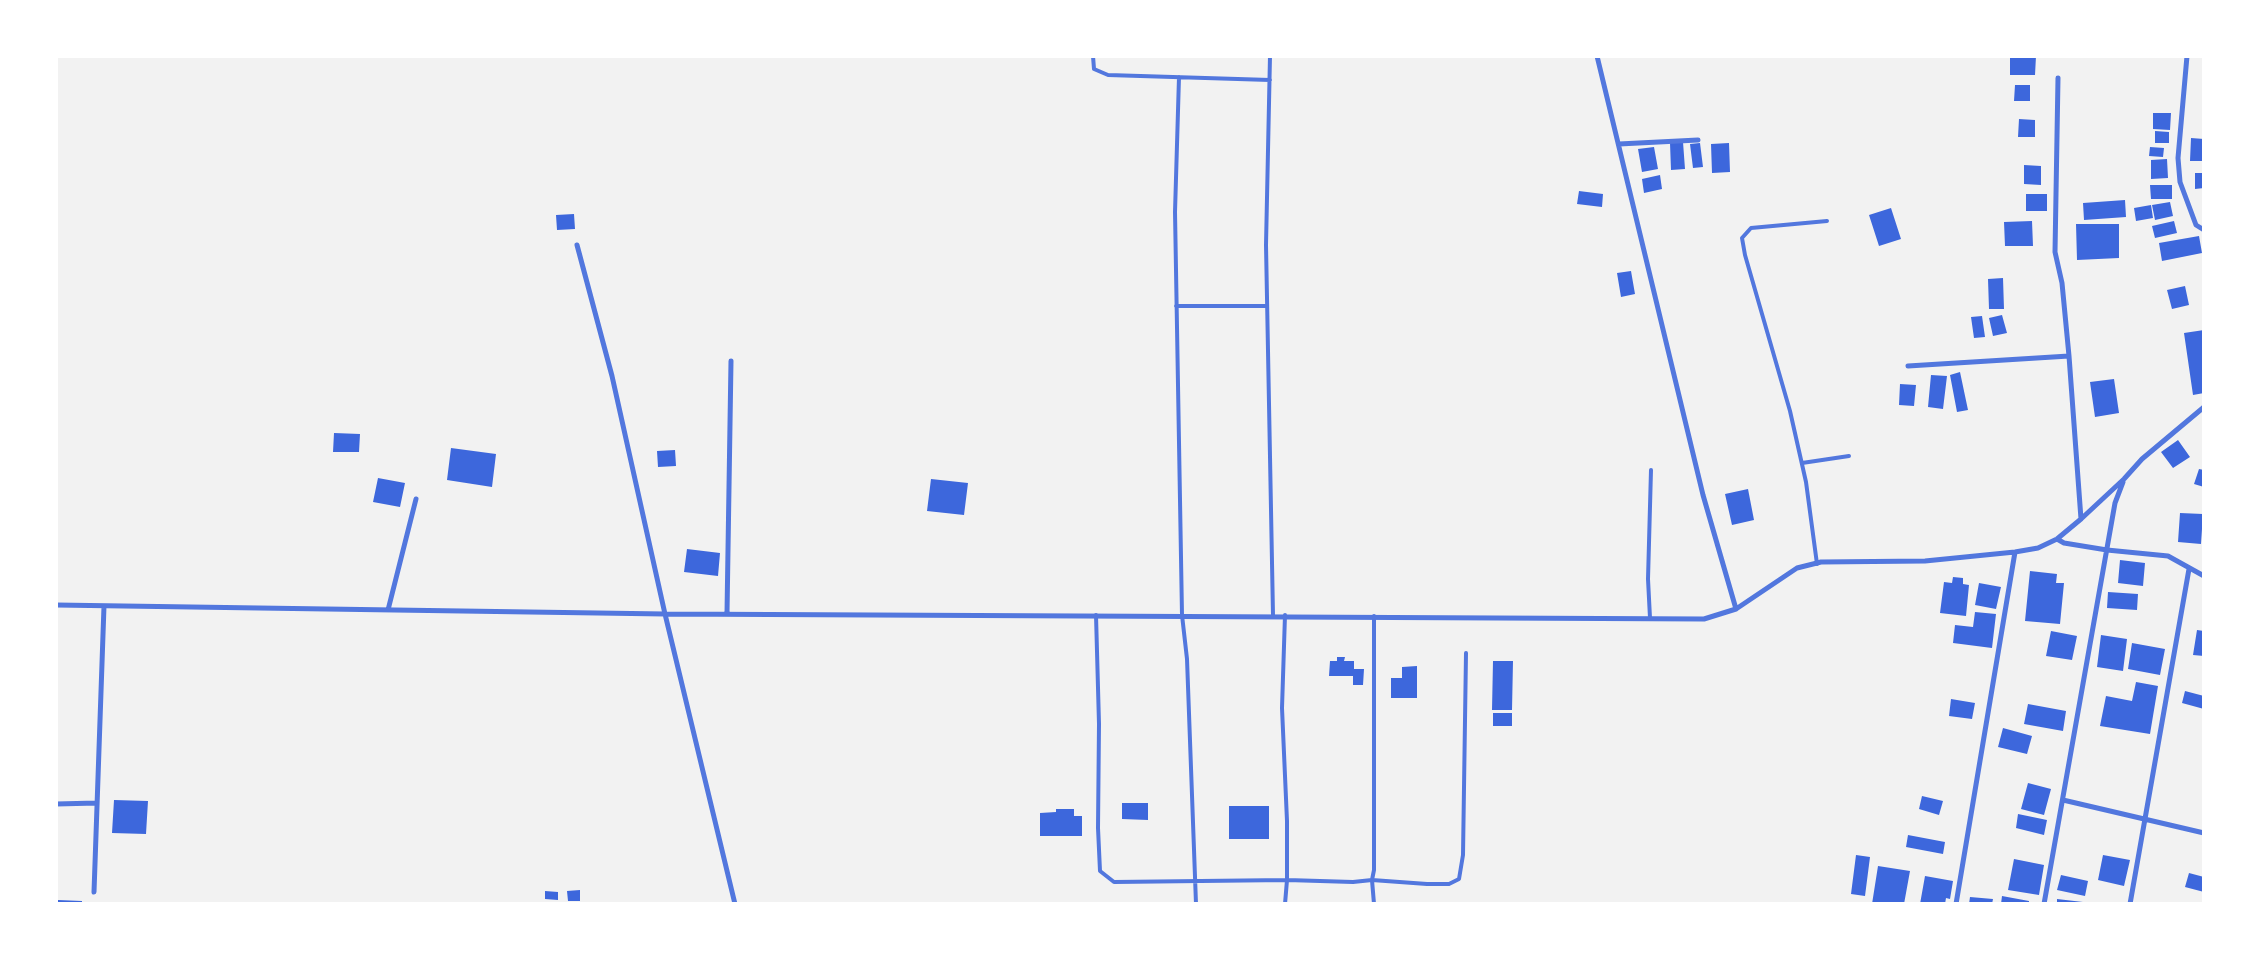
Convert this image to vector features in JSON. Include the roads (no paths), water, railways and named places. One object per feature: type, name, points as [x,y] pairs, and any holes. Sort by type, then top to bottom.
[{"type":"street","points":[[1597,56],[1703,495],[1736,609]]},
{"type":"street","points":[[2187,56],[2178,158],[2180,182],[2196,225],[2204,230]]},
{"type":"street","points":[[2058,78],[2055,252],[2062,283],[2081,519]]},
{"type":"street","points":[[1619,144],[1698,140]]},
{"type":"street","points":[[577,245],[610,367],[665,614],[735,904]]},
{"type":"street","points":[[1908,366],[2068,356]]},
{"type":"street","points":[[727,613],[731,360]]},
{"type":"street","points":[[56,605],[665,614],[1286,615],[1704,619],[1736,609],[1797,568],[1821,562],[1925,561],[2038,548],[2057,539],[2081,519],[2124,479],[2142,459],[2204,407]]},
{"type":"street","points":[[2044,904],[2115,503],[2124,479]]},
{"type":"street","points":[[388,610],[416,499]]},
{"type":"street","points":[[2057,539],[2064,543],[2107,550],[2168,556],[2204,576]]},
{"type":"street","points":[[1956,904],[2015,552]]},
{"type":"street","points":[[2130,904],[2189,569]]},
{"type":"street","points":[[94,892],[104,606]]},
{"type":"street","points":[[2063,800],[2204,833]]},
{"type":"street","points":[[56,804],[97,803]]},
{"type":"lane","points":[[1093,56],[1094,69],[1108,75],[1270,80]]},
{"type":"lane","points":[[1270,56],[1266,245],[1273,616]]},
{"type":"lane","points":[[1179,77],[1175,212],[1182,615],[1188,658],[1196,904]]},
{"type":"lane","points":[[1818,564],[1802,463],[1790,411],[1744,255],[1742,238],[1751,228],[1827,221]]},
{"type":"lane","points":[[1176,306],[1267,306]]},
{"type":"lane","points":[[1802,463],[1849,456]]},
{"type":"lane","points":[[1650,618],[1648,579],[1651,470]]},
{"type":"lane","points":[[1096,615],[1100,871],[1114,882],[1287,880],[1353,882],[1372,880],[1449,884],[1459,879],[1463,855],[1466,653]]},
{"type":"lane","points":[[1285,904],[1287,821],[1282,708],[1286,615]]},
{"type":"lane","points":[[1374,616],[1374,870],[1372,880],[1374,904]]}]
